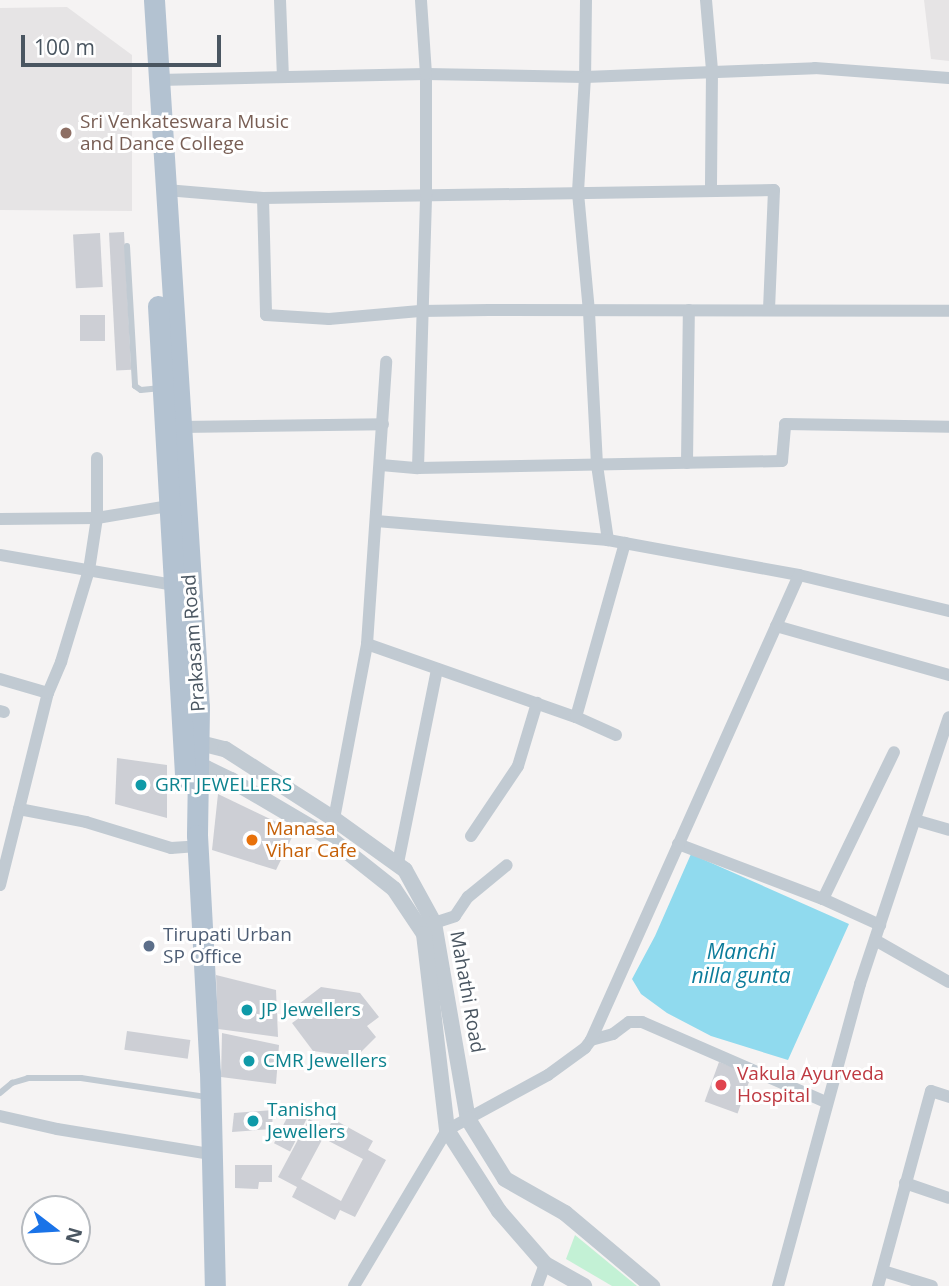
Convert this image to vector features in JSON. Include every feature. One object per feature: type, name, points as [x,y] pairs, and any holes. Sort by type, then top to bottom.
[{"type":"main road","name":"Prakasam Road","points":[[140,0],[174,585],[192,741]]},
{"type":"main road","name":"Prakasam Road","points":[[153,0],[180,427],[205,1097],[203,1153],[206,1286]]},
{"type":"main road","name":"Prakasam Road","points":[[192,765],[187,847],[215,1286]]},
{"type":"street","points":[[280,0],[283,77]]},
{"type":"street","points":[[418,468],[420,311],[426,194],[426,74],[421,0]]},
{"type":"street","points":[[586,0],[585,77],[578,193],[589,312],[597,465],[608,540]]},
{"type":"street","points":[[706,0],[712,69],[711,190]]},
{"type":"street","points":[[159,80],[426,74],[585,77],[712,69],[815,68],[949,78]]},
{"type":"street","points":[[166,190],[262,198],[774,190],[769,309]]},
{"type":"street","points":[[262,198],[266,315],[329,319],[420,311],[949,311]]},
{"type":"street","points":[[687,463],[689,310]]},
{"type":"street","points":[[334,819],[367,644],[386,362]]},
{"type":"street","points":[[180,427],[383,424]]},
{"type":"street","points":[[381,465],[418,468],[782,461],[785,424],[949,427]]},
{"type":"street","points":[[0,885],[5,848],[19,809],[48,693],[61,662],[89,570],[97,518],[97,458]]},
{"type":"street","points":[[0,519],[97,518],[169,506]]},
{"type":"street","points":[[376,522],[608,540],[799,575],[949,611]]},
{"type":"street","points":[[576,718],[625,543]]},
{"type":"street","points":[[0,555],[174,585]]},
{"type":"street","points":[[354,1286],[447,1130],[548,1074],[584,1048],[590,1040],[799,575]]},
{"type":"street","points":[[776,626],[949,675]]},
{"type":"street","points":[[367,644],[537,703],[616,735]]},
{"type":"street","points":[[398,863],[437,669]]},
{"type":"street","points":[[0,679],[48,693]]},
{"type":"street","points":[[471,836],[518,766],[537,703]]},
{"type":"street","points":[[778,1286],[826,1102],[875,940],[949,717]]},
{"type":"street","name":"Mahathi Road","points":[[192,741],[225,749],[398,863],[412,881],[434,923],[468,1119],[505,1179],[565,1213],[652,1286]]},
{"type":"street","points":[[823,899],[894,752]]},
{"type":"street","name":"Mahathi Road","points":[[192,765],[231,780],[331,839],[394,889],[424,934],[447,1130],[499,1212],[545,1264],[584,1286]]},
{"type":"street","points":[[19,809],[86,822],[171,848],[187,847]]},
{"type":"street","points":[[915,820],[949,830]]},
{"type":"street","points":[[678,844],[823,899],[880,925]]},
{"type":"street","points":[[434,923],[455,916],[468,897],[507,865]]},
{"type":"street","points":[[875,940],[949,982]]},
{"type":"street","points":[[590,1040],[605,1038],[629,1022],[642,1022],[826,1102]]},
{"type":"street","points":[[878,1286],[932,1091],[949,1097]]},
{"type":"street","points":[[0,1116],[203,1153]]},
{"type":"street","points":[[905,1183],[949,1198]]},
{"type":"street","points":[[537,1286],[545,1264]]},
{"type":"street","points":[[883,1271],[932,1286]]},
{"type":"lane","points":[[127,246],[135,386],[141,390],[162,388]]},
{"type":"lane","points":[[0,1093],[12,1083],[28,1078],[81,1079],[205,1097]]},
{"type":"shaded area","points":[[924,0],[949,0],[949,61],[931,59]]},
{"type":"shaded area","name":"Sri Venkateswara Music and Dance College","points":[[67,7],[132,55],[132,211],[0,210],[0,8]]},
{"type":"green space","points":[[575,1235],[637,1286],[612,1286],[566,1259]]},
{"type":"water","name":"Manchi nilla gunta","points":[[691,854],[849,924],[788,1060],[711,1036],[667,1013],[641,994],[632,979],[655,936]]},
{"type":"building","points":[[124,232],[131,370],[116,371],[109,233]]},
{"type":"building","points":[[100,233],[103,287],[76,288],[73,234]]},
{"type":"building","points":[[80,315],[105,315],[105,341],[80,341]]},
{"type":"building","name":"GRT JEWELLERS","points":[[117,758],[167,765],[167,818],[115,804]]},
{"type":"building","name":"Manasa Vihar Cafe","points":[[218,794],[295,831],[276,870],[212,850]]},
{"type":"building","name":"JP Jewellers","points":[[216,975],[276,990],[278,1037],[218,1029]]},
{"type":"building","points":[[321,987],[360,993],[379,1017],[367,1026],[376,1037],[356,1057],[313,1051],[292,1023],[302,1016],[295,1007]]},
{"type":"building","points":[[127,1031],[190,1040],[188,1059],[124,1050]]},
{"type":"building","name":"CMR Jewellers","points":[[222,1033],[279,1045],[276,1084],[221,1077]]},
{"type":"building","points":[[719,1062],[752,1074],[738,1113],[705,1101]]},
{"type":"building","points":[[294,1104],[310,1112],[290,1151],[274,1143]]},
{"type":"building","name":"Tanishq Jewellers","points":[[273,1110],[272,1129],[232,1132],[234,1113]]},
{"type":"building","points":[[309,1119],[328,1129],[333,1119],[373,1141],[368,1150],[386,1160],[355,1217],[340,1210],[335,1220],[292,1197],[297,1187],[278,1177]],"holes":[[[323,1138],[363,1159],[341,1201],[301,1179]]]},
{"type":"building","points":[[235,1165],[272,1165],[272,1182],[259,1182],[258,1189],[235,1188]]},
{"type":"place","name":"Sri Venkateswara Music and Dance College","points":[[66,133]]},
{"type":"place","name":"GRT JEWELLERS","points":[[141,785]]},
{"type":"place","name":"Manasa Vihar Cafe","points":[[252,840]]},
{"type":"place","name":"Tirupati Urban SP Office","points":[[149,946]]},
{"type":"place","name":"JP Jewellers","points":[[247,1010]]},
{"type":"place","name":"CMR Jewellers","points":[[249,1061]]},
{"type":"place","name":"Vakula Ayurveda Hospital","points":[[721,1085]]},
{"type":"place","name":"Tanishq Jewellers","points":[[253,1121]]}]
